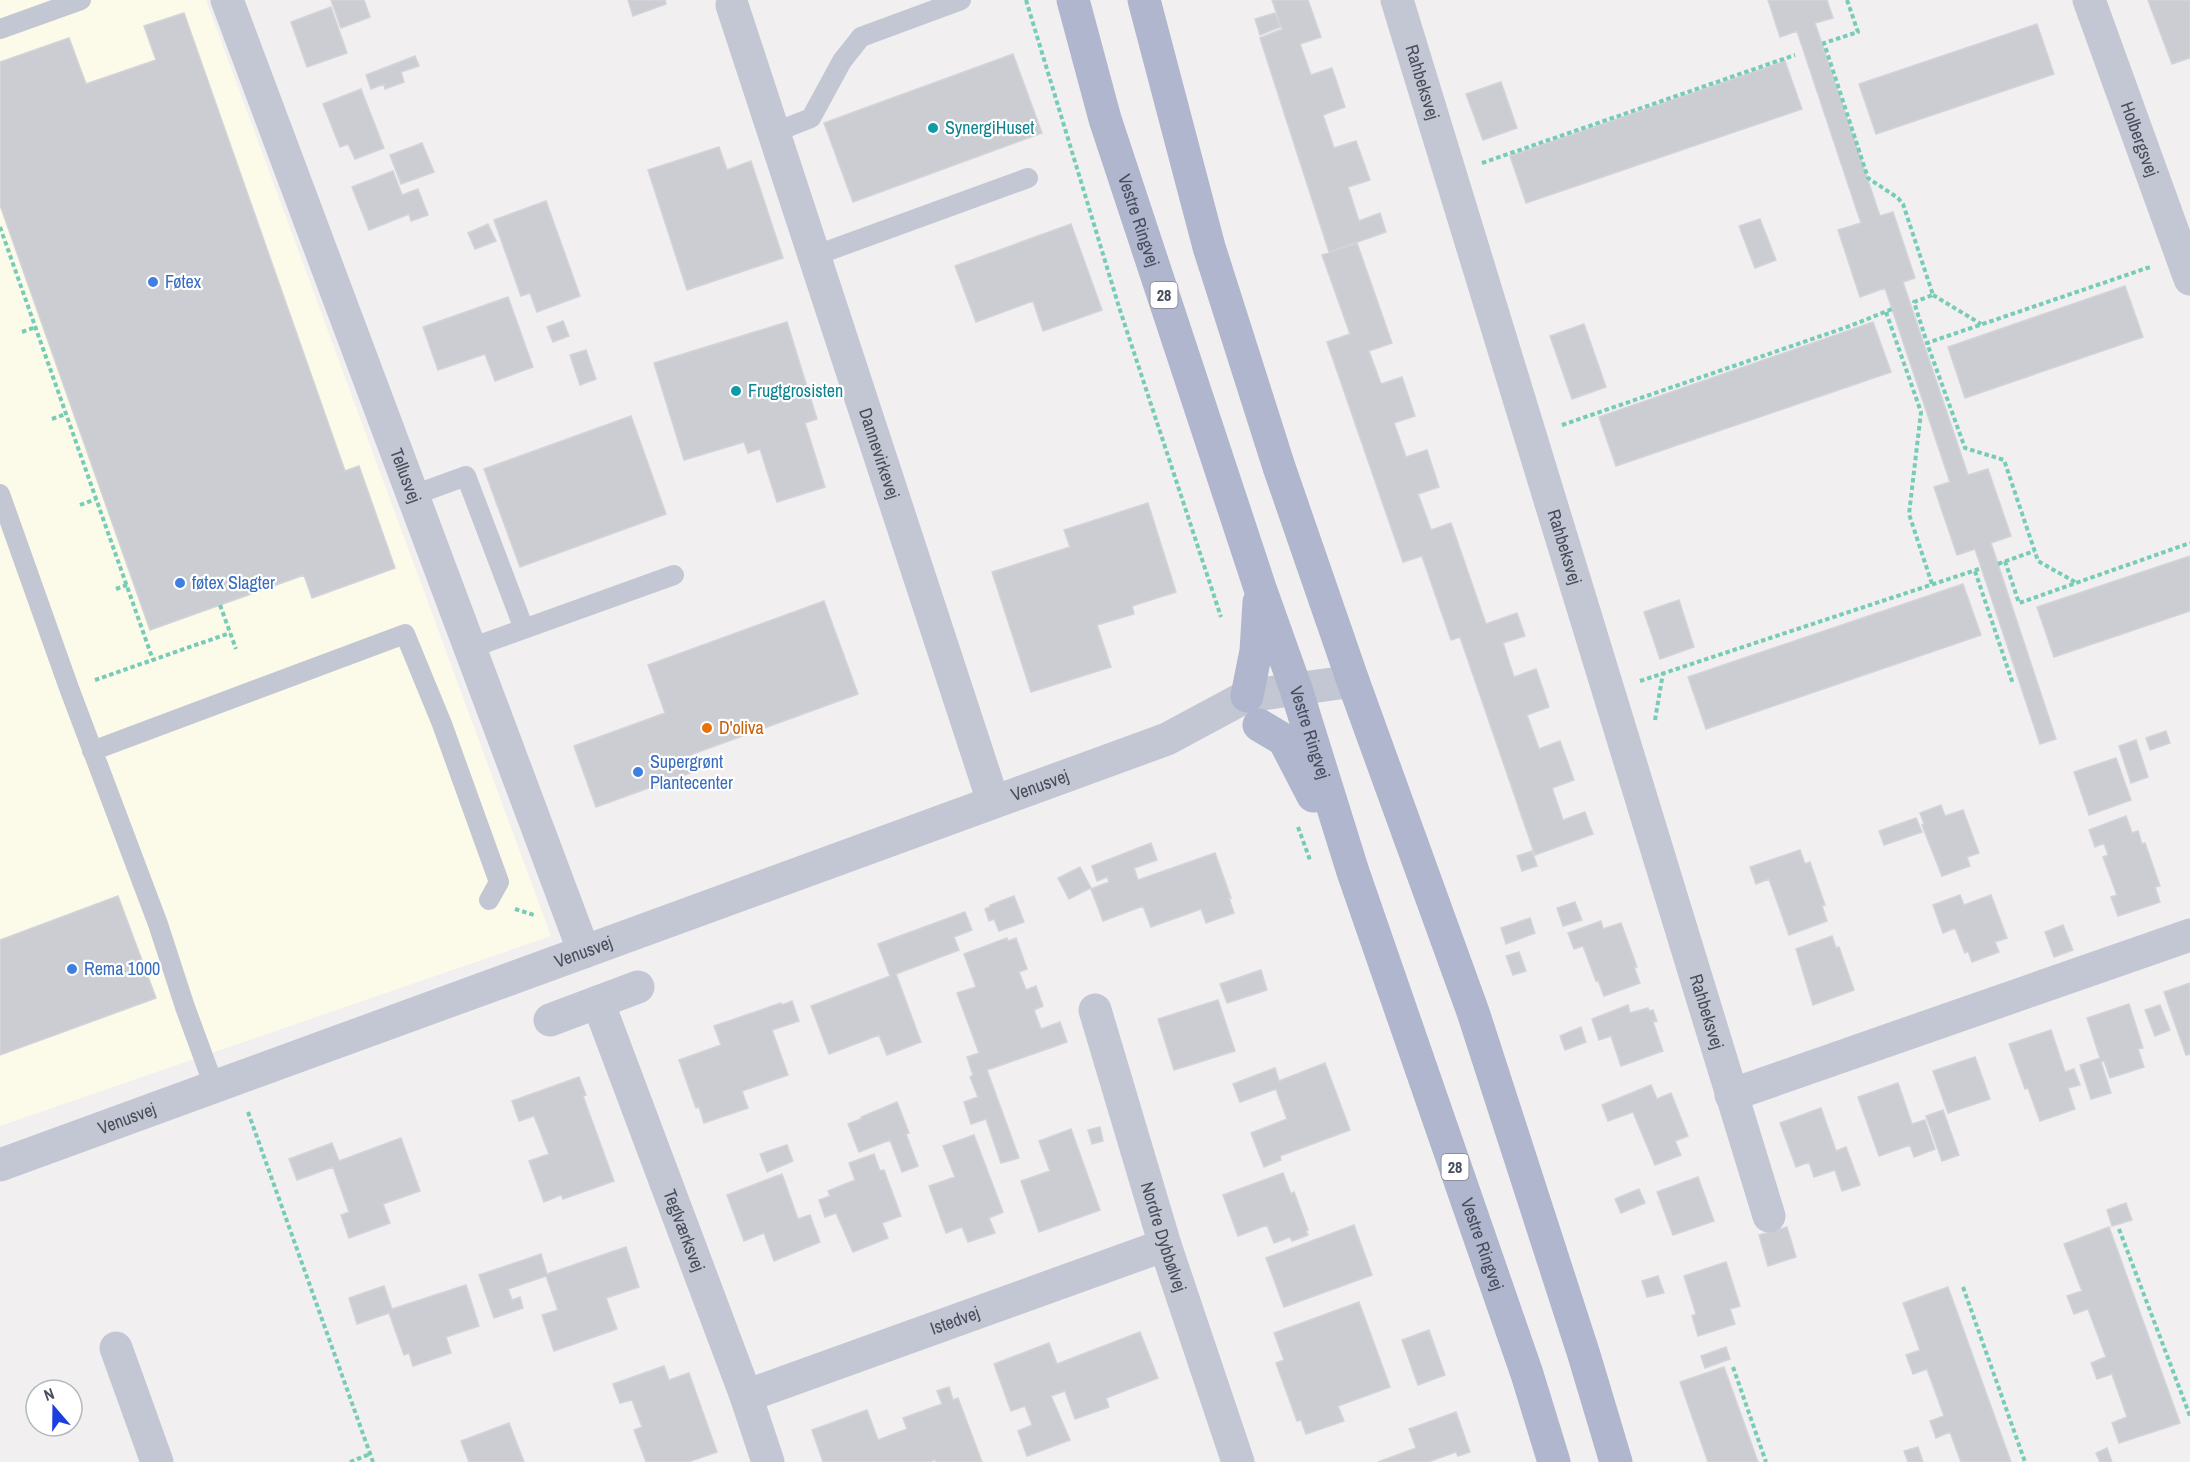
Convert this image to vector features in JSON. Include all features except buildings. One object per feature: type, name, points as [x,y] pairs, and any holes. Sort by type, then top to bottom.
[{"type":"main road","name":"Vestre Ringvej","points":[[1073,0],[1105,119],[1260,588],[1296,689],[1353,872],[1523,1363],[1554,1462]]},
{"type":"main road","points":[[1131,0],[1278,466],[1473,1012],[1577,1333],[1616,1462]]},
{"type":"main road","points":[[1144,0],[1209,247]]},
{"type":"main road","name":"28","points":[[1260,588],[1253,711],[1284,740],[1353,872]]},
{"type":"street","name":"Tellusvej","points":[[227,0],[584,952]]},
{"type":"street","name":"Rahbeksvej","points":[[1397,0],[1769,1216]]},
{"type":"street","name":"Holbergsvej","points":[[2089,0],[2186,267]]},
{"type":"street","name":"Dannevirkevej","points":[[738,2],[774,133],[993,801]]},
{"type":"street","name":"Venusvej","points":[[0,1164],[1167,739],[1228,727],[1296,689],[1353,681]]},
{"type":"street","points":[[1731,1095],[2190,935]]},
{"type":"street","points":[[550,1020],[638,987]]},
{"type":"street","name":"Teglværksvej","points":[[598,1002],[746,1396],[768,1462]]},
{"type":"street","name":"Nordre Dybbølvej","points":[[1095,1010],[1165,1245],[1239,1462]]},
{"type":"street","name":"Istedvej","points":[[746,1396],[1165,1245]]},
{"type":"street","points":[[116,1348],[157,1462]]},
{"type":"lane","points":[[0,29],[81,0]]},
{"type":"lane","points":[[774,133],[811,118],[842,61],[861,37],[962,0]]},
{"type":"lane","points":[[814,256],[1028,178]]},
{"type":"lane","points":[[414,495],[466,477],[524,629]]},
{"type":"lane","points":[[0,494],[69,688],[158,924],[185,1007],[224,1082]]},
{"type":"lane","points":[[471,648],[674,575]]},
{"type":"lane","points":[[92,750],[405,634],[442,724],[499,882],[489,900]]},
{"type":"path","points":[[1026,0],[1119,307],[1221,618]]},
{"type":"path","points":[[1847,0],[1858,32],[1824,43],[1868,178],[1898,198],[1903,204],[1933,295],[1981,324]]},
{"type":"path","points":[[1450,174],[1795,55]]},
{"type":"path","points":[[0,227],[2,242],[36,327],[153,660]]},
{"type":"path","points":[[1927,343],[1981,324],[2186,267]]},
{"type":"path","points":[[1933,295],[1912,303],[1965,448],[2004,460],[2038,561],[2075,582]]},
{"type":"path","points":[[1530,435],[1892,309]]},
{"type":"path","points":[[1886,312],[1921,412],[1909,514],[1932,585]]},
{"type":"path","points":[[22,332],[36,327]]},
{"type":"path","points":[[52,419],[66,414]]},
{"type":"path","points":[[80,505],[96,499]]},
{"type":"path","points":[[2005,561],[2019,603],[2190,543]]},
{"type":"path","points":[[1998,564],[2034,550]]},
{"type":"path","points":[[1608,692],[1982,568]]},
{"type":"path","points":[[1975,571],[2013,684]]},
{"type":"path","points":[[116,589],[127,585]]},
{"type":"path","points":[[220,605],[236,649]]},
{"type":"path","points":[[69,688],[230,633]]},
{"type":"path","points":[[224,1082],[373,1462]]},
{"type":"path","points":[[2120,1229],[2190,1416]]},
{"type":"path","points":[[1963,1287],[2025,1462]]},
{"type":"path","points":[[1732,1367],[1766,1462]]},
{"type":"path","points":[[350,1462],[370,1454]]},
{"type":"shaded area","points":[[0,0],[206,0],[551,936],[0,1126]]},
{"type":"place","name":"SynergiHuset","points":[[933,128]]},
{"type":"place","name":"Føtex","points":[[153,282]]},
{"type":"place","name":"Frugtgrosisten","points":[[736,391]]},
{"type":"place","name":"føtex Slagter","points":[[180,583]]},
{"type":"place","name":"D'oliva","points":[[707,728]]},
{"type":"place","name":"Supergrønt Plantecenter","points":[[638,772]]},
{"type":"place","name":"Rema 1000","points":[[72,969]]}]
